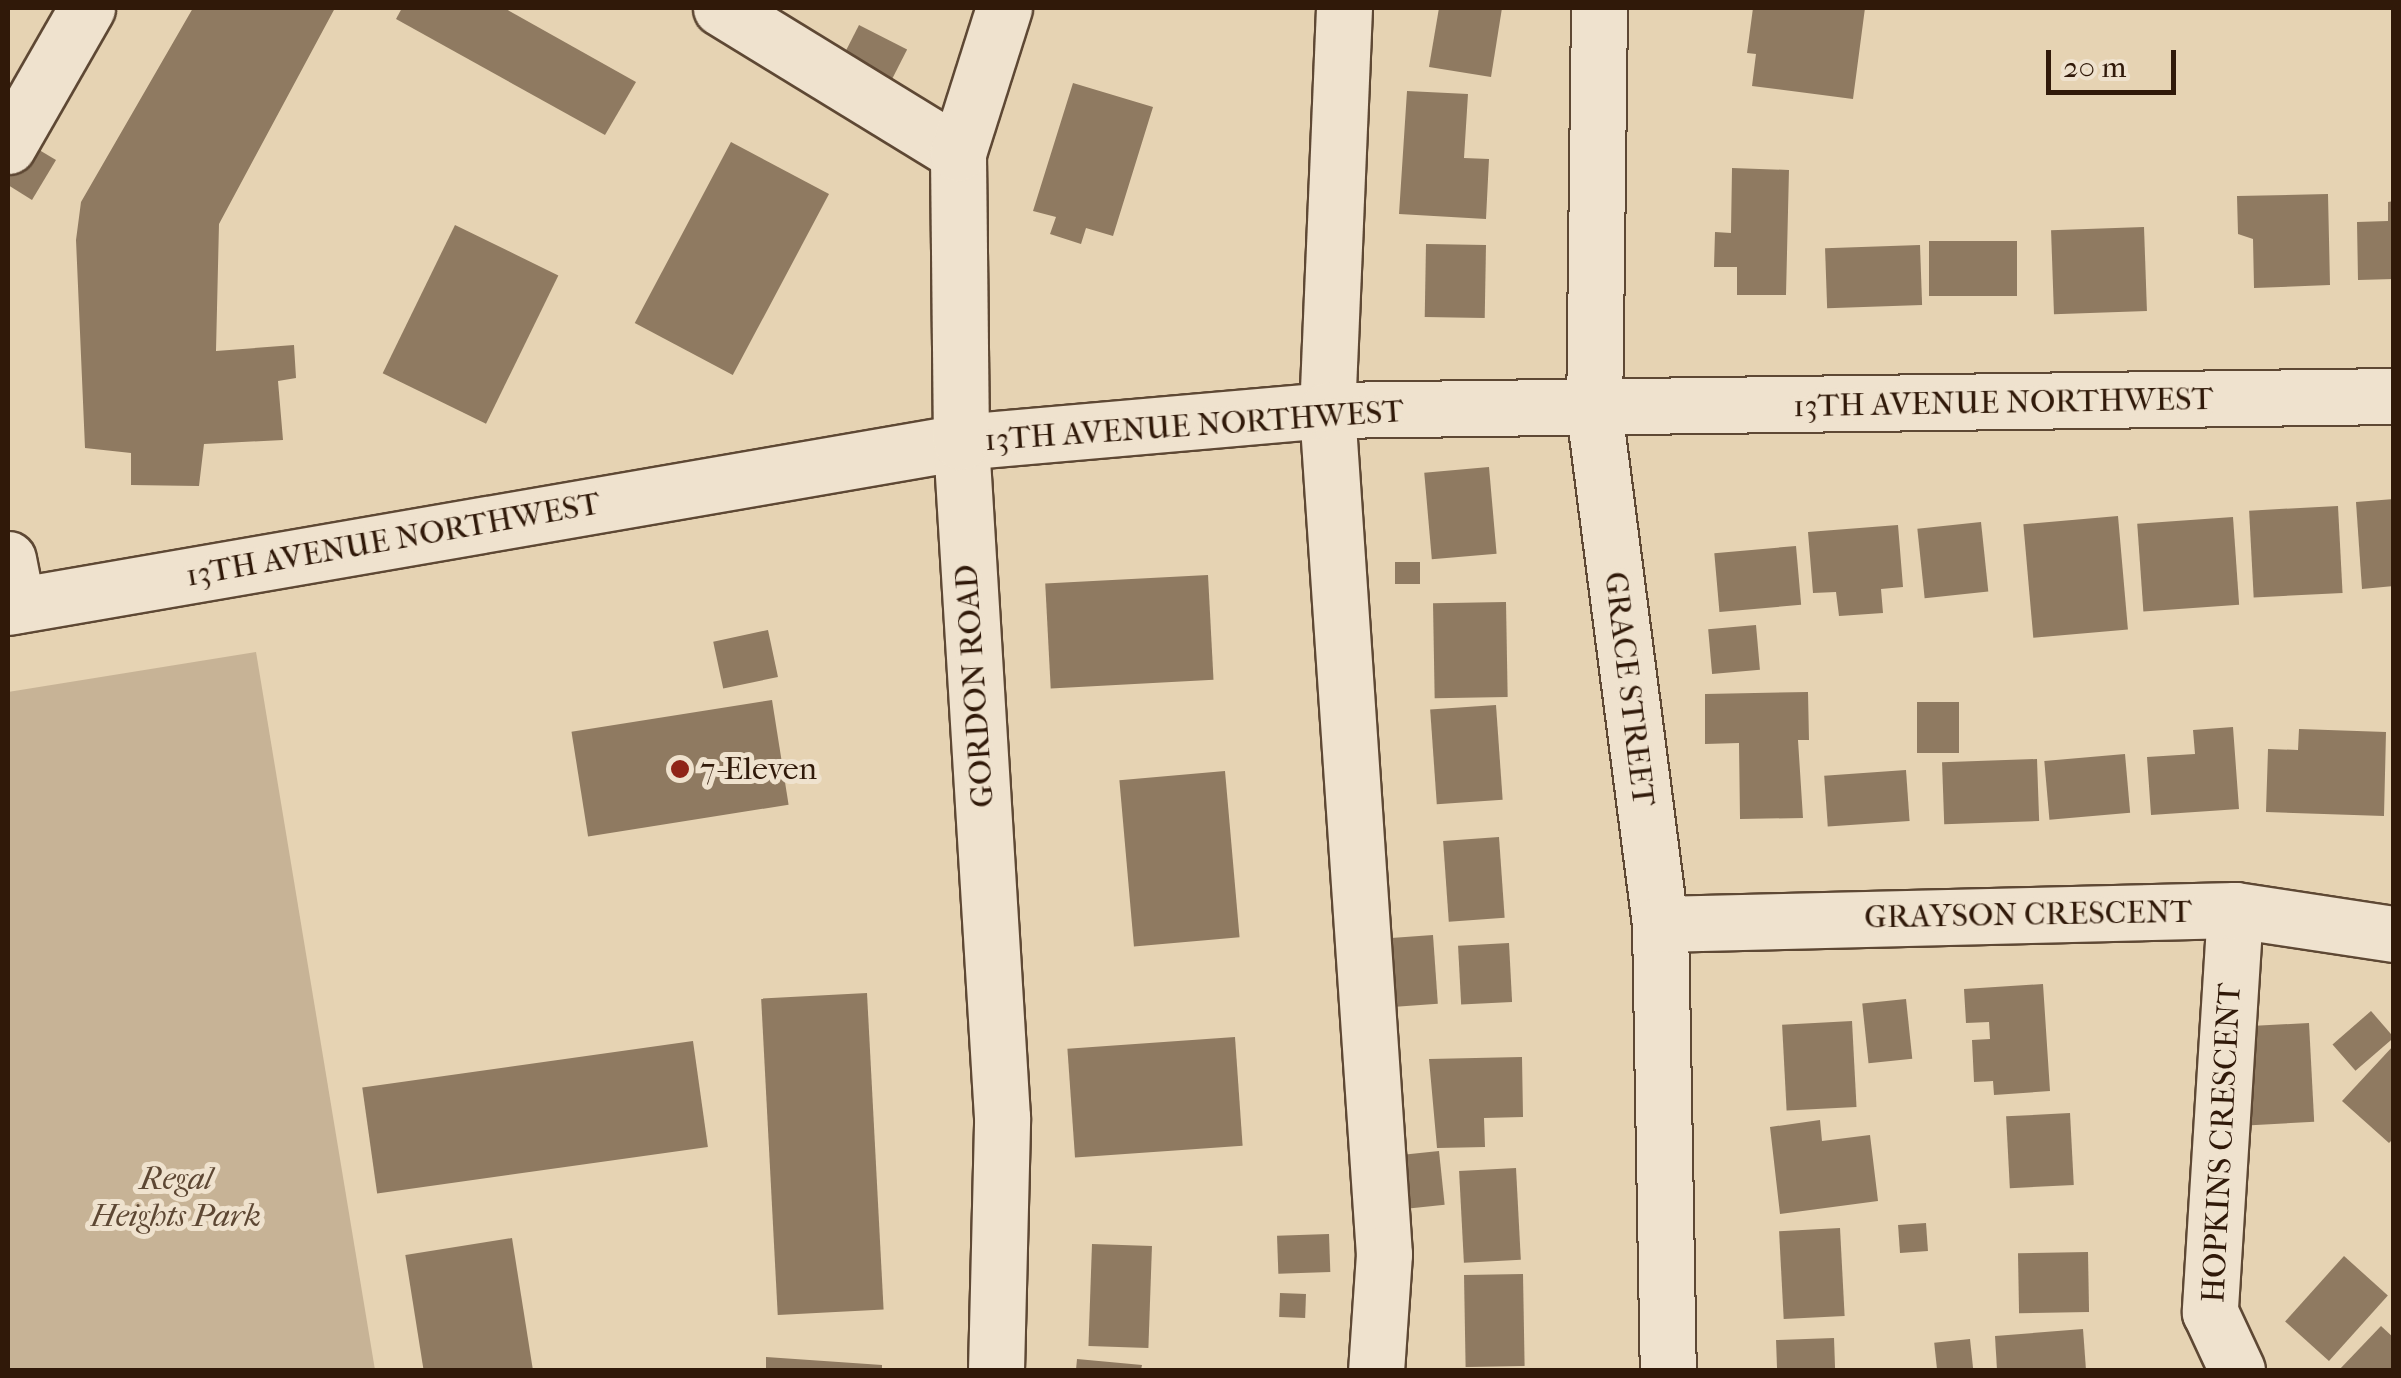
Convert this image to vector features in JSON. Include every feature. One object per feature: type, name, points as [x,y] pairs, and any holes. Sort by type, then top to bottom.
[{"type":"street","points":[[8,146],[87,8]]},
{"type":"street","points":[[721,8],[958,153]]},
{"type":"street","name":"GORDON ROAD","points":[[996,1370],[1002,1116],[960,442],[958,153],[1004,8]]},
{"type":"street","points":[[1344,8],[1327,410],[1384,1254],[1376,1370]]},
{"type":"street","name":"GRACE STREET","points":[[1599,8],[1594,411],[1660,924],[1668,1370]]},
{"type":"street","name":"13TH AVENUE NORTHWEST","points":[[10,590],[960,442],[1327,410],[1594,411],[2394,396]]},
{"type":"street","name":"GRAYSON CRESCENT","points":[[1660,924],[2235,910],[2394,934]]},
{"type":"street","name":"HOPKINS CRESCENT","points":[[2235,910],[2210,1312],[2236,1370]]},
{"type":"green space","name":"Regal Heights Park","points":[[256,652],[375,1370],[8,1370],[8,692]]},
{"type":"building","points":[[193,8],[335,8],[219,224],[216,351],[294,345],[296,378],[278,381],[283,440],[204,444],[199,486],[131,485],[131,453],[85,448],[76,240],[81,202]]},
{"type":"building","points":[[402,8],[504,8],[636,82],[605,135],[396,19]]},
{"type":"building","points":[[1439,8],[1502,8],[1491,77],[1429,67]]},
{"type":"building","points":[[1753,8],[1865,8],[1853,99],[1752,86],[1756,54],[1747,53]]},
{"type":"building","points":[[859,25],[907,50],[886,91],[838,66]]},
{"type":"building","points":[[1073,83],[1153,107],[1113,236],[1086,228],[1081,244],[1050,234],[1056,217],[1033,211]]},
{"type":"building","points":[[1407,91],[1468,94],[1464,158],[1489,159],[1486,219],[1399,214]]},
{"type":"building","points":[[19,138],[56,160],[32,200],[8,185],[8,157]]},
{"type":"building","points":[[731,142],[829,194],[733,375],[635,323]]},
{"type":"building","points":[[1732,168],[1789,170],[1786,295],[1737,295],[1737,267],[1714,267],[1715,232],[1731,233]]},
{"type":"building","points":[[2328,194],[2330,285],[2254,288],[2253,239],[2238,234],[2237,196]]},
{"type":"building","points":[[2394,201],[2394,279],[2358,280],[2357,222],[2388,221],[2388,202]]},
{"type":"building","points":[[455,225],[558,275],[486,424],[383,373]]},
{"type":"building","points":[[2144,227],[2147,311],[2054,314],[2051,230]]},
{"type":"building","points":[[1929,241],[2017,241],[2017,296],[1929,296]]},
{"type":"building","points":[[1426,244],[1486,245],[1485,318],[1425,317]]},
{"type":"building","points":[[1920,245],[1922,305],[1827,308],[1825,248]]},
{"type":"building","points":[[1489,467],[1497,554],[1432,559],[1424,473]]},
{"type":"building","points":[[2394,499],[2394,586],[2362,589],[2356,502]]},
{"type":"building","points":[[2338,506],[2343,593],[2254,598],[2249,511]]},
{"type":"building","points":[[2118,516],[2128,630],[2033,638],[2023,524]]},
{"type":"building","points":[[2233,517],[2239,605],[2143,611],[2137,524]]},
{"type":"building","points":[[1981,522],[1988,592],[1925,598],[1917,529]]},
{"type":"building","points":[[1898,525],[1903,587],[1881,589],[1883,613],[1839,616],[1836,592],[1813,593],[1808,532]]},
{"type":"building","points":[[1796,546],[1801,605],[1719,612],[1714,553]]},
{"type":"building","points":[[1395,562],[1420,562],[1420,584],[1395,584]]},
{"type":"building","points":[[1208,575],[1213,680],[1051,688],[1045,584]]},
{"type":"building","points":[[1506,602],[1508,697],[1435,698],[1433,603]]},
{"type":"building","points":[[1756,625],[1760,670],[1712,674],[1708,629]]},
{"type":"building","points":[[768,630],[778,677],[723,689],[713,642]]},
{"type":"building","points":[[1808,692],[1809,740],[1798,740],[1803,818],[1740,819],[1739,743],[1705,744],[1705,694]]},
{"type":"building","name":"7-Eleven","points":[[772,700],[789,805],[588,836],[571,732]]},
{"type":"building","points":[[1917,702],[1959,702],[1959,753],[1917,753]]},
{"type":"building","points":[[1496,705],[1503,800],[1437,804],[1430,710]]},
{"type":"building","points":[[2233,727],[2239,809],[2151,815],[2147,757],[2195,754],[2193,730]]},
{"type":"building","points":[[2299,729],[2386,732],[2384,816],[2266,812],[2268,749],[2298,750]]},
{"type":"building","points":[[2125,754],[2130,813],[2049,820],[2044,761]]},
{"type":"building","points":[[2037,759],[2039,821],[1944,824],[1942,762]]},
{"type":"building","points":[[1906,770],[1910,821],[1828,827],[1824,776]]},
{"type":"building","points":[[1225,771],[1240,937],[1134,947],[1119,780]]},
{"type":"building","points":[[1499,837],[1505,918],[1449,922],[1443,841]]},
{"type":"building","points":[[1433,935],[1438,1004],[1382,1008],[1377,939]]},
{"type":"building","points":[[1509,943],[1512,1002],[1461,1005],[1458,946]]},
{"type":"building","points":[[2043,984],[2050,1091],[1994,1095],[1993,1081],[1974,1082],[1972,1040],[1990,1039],[1989,1022],[1966,1023],[1964,989]]},
{"type":"building","points":[[867,993],[884,1310],[778,1315],[761,999]]},
{"type":"building","points":[[1906,999],[1912,1059],[1869,1063],[1862,1004]]},
{"type":"building","points":[[2371,1011],[2394,1037],[2355,1071],[2333,1044]]},
{"type":"building","points":[[1852,1021],[1857,1107],[1787,1111],[1782,1025]]},
{"type":"building","points":[[2309,1023],[2314,1122],[2251,1125],[2246,1026]]},
{"type":"building","points":[[1235,1037],[1243,1146],[1075,1157],[1067,1049]]},
{"type":"building","points":[[693,1041],[708,1147],[377,1193],[362,1087]]},
{"type":"building","points":[[2394,1045],[2394,1138],[2389,1143],[2342,1101]]},
{"type":"building","points":[[1522,1057],[1523,1117],[1484,1118],[1485,1147],[1437,1148],[1429,1059]]},
{"type":"building","points":[[2070,1113],[2074,1185],[2010,1188],[2006,1116]]},
{"type":"building","points":[[1820,1120],[1822,1141],[1870,1135],[1878,1201],[1780,1214],[1770,1127]]},
{"type":"building","points":[[1439,1151],[1445,1205],[1397,1210],[1391,1156]]},
{"type":"building","points":[[1516,1168],[1521,1260],[1464,1263],[1459,1171]]},
{"type":"building","points":[[1926,1223],[1928,1251],[1900,1253],[1898,1225]]},
{"type":"building","points":[[1840,1228],[1845,1316],[1784,1319],[1779,1231]]},
{"type":"building","points":[[1329,1234],[1330,1272],[1278,1274],[1277,1236]]},
{"type":"building","points":[[512,1238],[533,1370],[424,1370],[405,1255]]},
{"type":"building","points":[[1092,1244],[1152,1246],[1148,1348],[1088,1346]]},
{"type":"building","points":[[2088,1252],[2089,1312],[2019,1313],[2018,1253]]},
{"type":"building","points":[[2344,1256],[2388,1295],[2329,1361],[2285,1321]]},
{"type":"building","points":[[1523,1274],[1525,1366],[1466,1367],[1464,1275]]},
{"type":"building","points":[[1280,1293],[1306,1294],[1305,1318],[1279,1317]]},
{"type":"building","points":[[2381,1326],[2394,1338],[2394,1370],[2339,1370]]},
{"type":"building","points":[[2083,1329],[2086,1370],[1997,1370],[1995,1336]]},
{"type":"building","points":[[1834,1338],[1835,1370],[1777,1370],[1776,1340]]},
{"type":"building","points":[[1970,1339],[1973,1370],[1937,1370],[1934,1343]]},
{"type":"building","points":[[766,1357],[882,1365],[882,1370],[766,1370]]},
{"type":"building","points":[[1077,1359],[1142,1365],[1141,1370],[1076,1370]]},
{"type":"place","name":"7-Eleven","points":[[680,769]]}]
